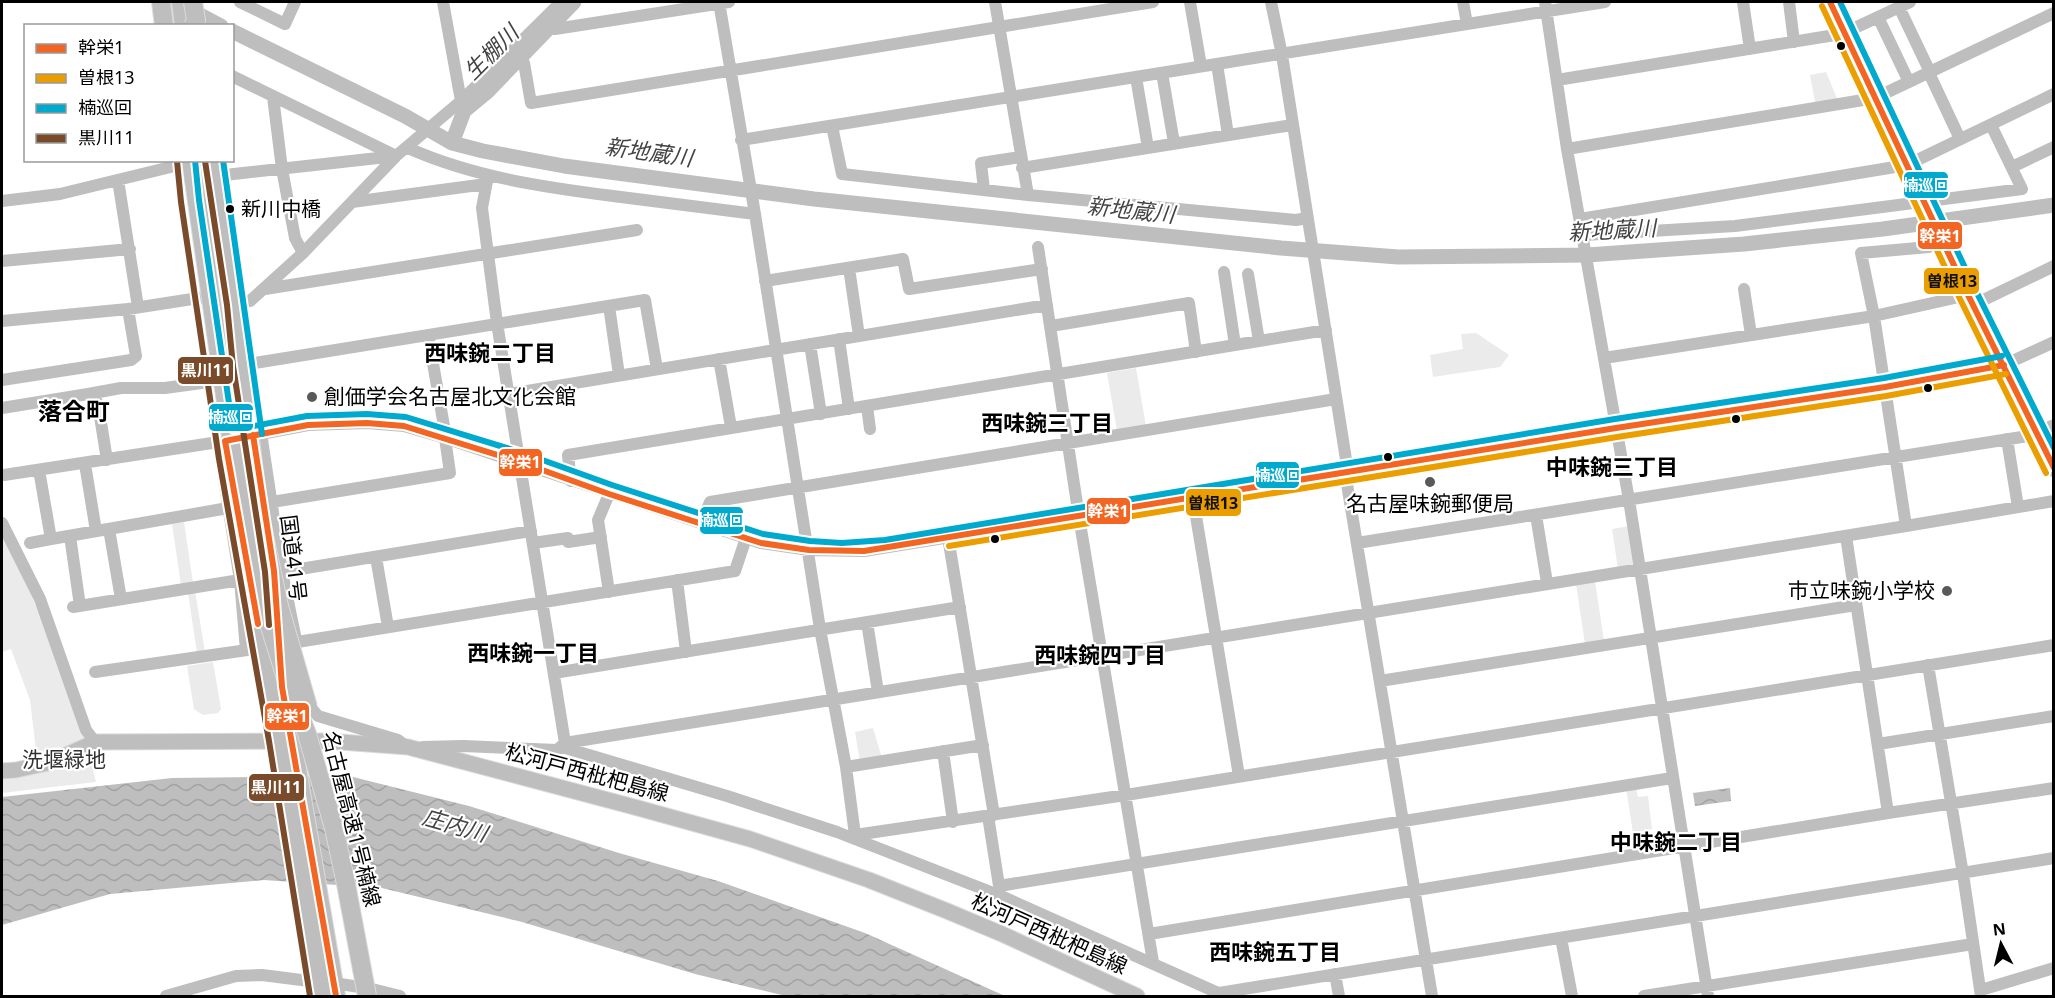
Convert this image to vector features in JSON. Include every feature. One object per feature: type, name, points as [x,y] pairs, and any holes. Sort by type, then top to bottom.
[{"type":"highway","points":[[161,2],[164,24]]},
{"type":"highway","points":[[170,2],[173,24]]},
{"type":"highway","points":[[181,2],[184,24]]},
{"type":"highway","points":[[191,2],[196,20],[194,24]]},
{"type":"highway","points":[[192,162],[190,201],[194,206],[201,251],[209,260],[217,288]]},
{"type":"highway","points":[[192,162],[215,245],[217,288],[245,471],[267,594],[277,633],[277,651]]},
{"type":"highway","name":"名古屋高速1号楠線","points":[[192,162],[242,514],[257,585],[310,745],[334,828],[367,996]]},
{"type":"highway","name":"名古屋高速1号楠線","points":[[214,166],[217,288],[236,327],[259,512],[288,638],[343,826],[368,944],[376,996]]},
{"type":"highway","name":"国道41号","points":[[214,166],[236,303],[242,365],[257,434],[274,571],[286,747]]},
{"type":"highway","name":"国道41号","points":[[217,288],[216,381],[222,442],[286,747],[329,987]]},
{"type":"main road","points":[[1830,2],[1970,300],[2054,469]]},
{"type":"main road","name":"松河戸西枇杷島線","points":[[2,771],[48,763],[95,742],[286,747],[327,741],[408,747],[750,839],[869,880],[958,916],[1061,960],[1137,996]]},
{"type":"street","points":[[240,2],[285,24],[295,2]]},
{"type":"street","points":[[443,2],[461,101]]},
{"type":"street","points":[[2,321],[133,308],[217,288],[236,303],[250,301],[303,253],[396,156],[461,101],[539,27],[561,2]]},
{"type":"street","points":[[539,27],[555,29],[722,2],[741,140],[856,837]]},
{"type":"street","points":[[995,2],[1028,195]]},
{"type":"street","points":[[524,63],[531,103],[1153,2]]},
{"type":"street","points":[[1190,2],[1201,66]]},
{"type":"street","points":[[1271,2],[1282,55],[1348,472],[1347,484],[1432,996]]},
{"type":"street","points":[[1463,2],[1467,24]]},
{"type":"street","points":[[741,140],[1282,55],[1467,24],[1546,7],[1605,2]]},
{"type":"street","points":[[1743,2],[1750,49]]},
{"type":"street","points":[[1789,2],[1794,42]]},
{"type":"street","points":[[1557,80],[1844,33],[1900,4],[1960,139]]},
{"type":"street","points":[[1546,7],[1568,149],[1629,500],[1708,991]]},
{"type":"street","points":[[1568,149],[1875,98],[2054,13]]},
{"type":"street","points":[[1878,17],[1909,82]]},
{"type":"street","points":[[1217,64],[1228,135]]},
{"type":"street","points":[[1162,73],[1174,143]]},
{"type":"street","points":[[234,77],[396,156]]},
{"type":"street","points":[[1136,77],[1149,147]]},
{"type":"street","points":[[1580,219],[1907,165],[2054,94]]},
{"type":"street","points":[[273,97],[282,169],[295,238],[303,253]]},
{"type":"street","points":[[984,190],[981,163],[1021,162],[1149,147],[1292,124]]},
{"type":"street","points":[[1584,235],[1735,226],[2022,189],[1991,125]]},
{"type":"street","points":[[832,126],[842,174],[1028,195],[1296,220],[1308,225]]},
{"type":"street","points":[[2012,167],[2054,147]]},
{"type":"street","points":[[408,148],[487,180],[755,214]]},
{"type":"street","points":[[214,166],[282,169],[396,156]]},
{"type":"street","points":[[2,201],[60,194],[188,162]]},
{"type":"street","points":[[2,380],[131,360],[136,356],[130,249],[118,180]]},
{"type":"street","points":[[352,202],[487,180]]},
{"type":"street","points":[[487,180],[482,208],[487,253],[564,745]]},
{"type":"street","points":[[265,289],[637,231]]},
{"type":"street","points":[[1038,247],[1079,517],[1153,963]]},
{"type":"street","points":[[1906,526],[1874,316],[1861,253],[1929,248]]},
{"type":"street","points":[[2,261],[130,249]]},
{"type":"street","points":[[765,282],[903,259],[909,289],[1042,269]]},
{"type":"street","points":[[1604,358],[1970,300],[2054,267]]},
{"type":"street","points":[[849,268],[859,336]]},
{"type":"street","points":[[1224,272],[1235,345]]},
{"type":"street","points":[[1248,274],[1259,341]]},
{"type":"street","points":[[1744,289],[1751,335]]},
{"type":"street","points":[[242,365],[645,300],[657,369]]},
{"type":"street","points":[[1051,326],[1189,303],[1196,351]]},
{"type":"street","points":[[508,394],[1047,305]]},
{"type":"street","points":[[609,306],[620,375]]},
{"type":"street","points":[[571,481],[568,455],[1326,330]]},
{"type":"street","points":[[272,502],[450,473],[428,335]]},
{"type":"street","points":[[839,339],[849,409]]},
{"type":"street","points":[[4,475],[222,442],[308,425],[367,423],[404,426],[520,462],[609,494],[779,546],[809,550],[864,551],[1885,387],[2004,365],[2054,342]]},
{"type":"street","points":[[810,344],[821,414]]},
{"type":"street","points":[[719,359],[731,427]]},
{"type":"street","points":[[2,408],[121,388],[165,388],[216,381]]},
{"type":"street","points":[[88,394],[93,396],[98,404],[107,460]]},
{"type":"street","points":[[701,523],[710,502],[1336,399]]},
{"type":"street","points":[[867,406],[870,429]]},
{"type":"street","points":[[1357,543],[2007,439],[2036,433],[2054,425]]},
{"type":"street","points":[[257,434],[272,502],[282,572],[297,642]]},
{"type":"street","points":[[2007,439],[2018,507]]},
{"type":"street","points":[[95,672],[250,649],[228,508],[222,442]]},
{"type":"street","points":[[85,464],[96,531]]},
{"type":"street","points":[[39,470],[51,539]]},
{"type":"street","points":[[609,494],[598,520],[609,592]]},
{"type":"street","points":[[1193,498],[1239,776]]},
{"type":"street","points":[[746,537],[735,571],[285,644],[298,706],[314,710],[318,716],[398,740],[408,747],[463,746],[557,750],[564,745],[835,699],[2054,501]]},
{"type":"street","points":[[30,543],[228,508]]},
{"type":"street","points":[[1536,515],[1547,583]]},
{"type":"street","points":[[2,523],[40,599],[86,730],[95,742]]},
{"type":"street","points":[[109,529],[121,599]]},
{"type":"street","points":[[70,536],[76,606],[240,580]]},
{"type":"street","points":[[1846,536],[1888,813]]},
{"type":"street","points":[[282,572],[376,557],[532,537],[567,538],[568,542],[601,537]]},
{"type":"street","points":[[948,537],[983,745],[1000,891]]},
{"type":"street","points":[[376,557],[388,627]]},
{"type":"street","points":[[677,580],[686,652]]},
{"type":"street","points":[[1380,681],[1856,605]]},
{"type":"street","points":[[554,673],[960,607]]},
{"type":"street","points":[[867,622],[878,692]]},
{"type":"street","points":[[856,837],[2054,645]]},
{"type":"street","points":[[1928,665],[1981,993],[2054,968]]},
{"type":"street","points":[[1878,744],[2054,716]]},
{"type":"street","points":[[564,745],[856,837],[1000,891],[1222,995],[1426,959],[2054,858]]},
{"type":"street","points":[[846,767],[983,745]]},
{"type":"street","points":[[943,751],[953,822]]},
{"type":"street","points":[[1000,891],[1137,864],[1672,778]]},
{"type":"street","points":[[1149,934],[2054,788]]},
{"type":"street","points":[[1561,938],[1572,996]]},
{"type":"street","points":[[1644,996],[1708,991],[1973,944]]},
{"type":"street","points":[[1335,974],[1339,996]]},
{"type":"street","points":[[166,996],[236,976],[262,975],[329,987],[372,989],[400,996]]},
{"type":"green space","points":[[1826,72],[1839,103],[1816,107],[1810,75]]},
{"type":"green space","points":[[1476,333],[1509,355],[1500,367],[1433,377],[1430,355],[1463,349],[1461,334]]},
{"type":"green space","points":[[1136,368],[1146,426],[1117,431],[1107,373]]},
{"type":"green space","points":[[184,522],[193,583],[181,585],[172,524]]},
{"type":"green space","points":[[1629,526],[1636,567],[1618,569],[1612,529]]},
{"type":"green space","name":"洗堰緑地","points":[[2,533],[56,655],[78,718],[96,782],[2,793],[2,764],[37,759],[30,700],[11,649],[2,652]]},
{"type":"green space","points":[[1595,581],[1604,641],[1585,644],[1576,584]]},
{"type":"green space","points":[[195,591],[205,652],[197,653],[188,593]]},
{"type":"green space","points":[[213,662],[221,709],[218,713],[203,715],[194,709],[187,666]]},
{"type":"green space","points":[[873,728],[882,758],[860,762],[855,732]]},
{"type":"green space","points":[[1636,787],[1638,797],[1648,796],[1652,829],[1633,833],[1626,788]]},
{"type":"water","name":"庄内川","points":[[349,776],[469,806],[718,881],[865,933],[1005,996],[786,996],[695,974],[522,922],[382,888],[264,880],[110,894],[2,925],[2,797],[172,778]]},
{"type":"water","points":[[1730,788],[1731,801],[1695,806],[1693,793]]},
{"type":"waterway","name":"生棚川","points":[[452,143],[464,111],[487,92],[574,2]]},
{"type":"waterway","name":"新地蔵川","points":[[189,9],[217,24]]},
{"type":"waterway","name":"新地蔵川","points":[[234,32],[405,116],[452,143],[483,151],[564,166],[814,199],[1281,248],[1398,257],[1587,255],[1744,244],[1883,229],[2054,205]]},
{"type":"transit line","name":"幹栄1","points":[[1830,2],[1968,295],[2054,468]]},
{"type":"transit line","name":"楠巡回","points":[[1840,2],[1976,291],[2054,448]]},
{"type":"transit line","name":"曽根13","points":[[1822,6],[1960,299],[2046,473]]},
{"type":"transit line","name":"黒川11","points":[[177,162],[219,459],[269,741],[310,996]]},
{"type":"transit line","name":"楠巡回","points":[[195,162],[233,430],[307,416],[367,414],[406,417],[523,453],[612,485],[763,534],[810,541],[842,543],[885,540],[1615,419],[1884,378],[2002,356]]},
{"type":"transit line","name":"黒川11","points":[[205,162],[227,305],[233,366],[265,572],[269,625]]},
{"type":"transit line","name":"楠巡回","points":[[223,162],[262,434]]},
{"type":"transit line","name":"幹栄1","points":[[225,441],[308,425],[367,423],[404,426],[520,462],[609,494],[761,543],[809,550],[864,551],[1616,428],[1885,387],[2004,365]]},
{"type":"transit line","name":"曽根13","points":[[949,546],[1617,437],[1886,396],[2006,374]]},
{"type":"transit line","name":"幹栄1","points":[[253,435],[274,571],[282,687],[336,996]]},
{"type":"transit line","name":"幹栄1","points":[[225,441],[258,624]]},
{"type":"place","name":"新川中橋","points":[[230,209]]},
{"type":"place","name":"創価学会名古屋北文化会館","points":[[312,397]]},
{"type":"place","name":"名古屋味鋺郵便局","points":[[1430,482]]},
{"type":"place","name":"市立味鋺小学校","points":[[1947,591]]},
{"type":"district","name":"西味鋺二丁目","points":[[490,353]]},
{"type":"district","name":"落合町","points":[[74,412]]},
{"type":"district","name":"西味鋺三丁目","points":[[1047,423]]},
{"type":"district","name":"中味鋺三丁目","points":[[1612,467]]},
{"type":"district","name":"西味鋺一丁目","points":[[533,653]]},
{"type":"district","name":"西味鋺四丁目","points":[[1100,655]]},
{"type":"district","name":"中味鋺二丁目","points":[[1676,842]]},
{"type":"district","name":"西味鋺五丁目","points":[[1275,952]]}]
